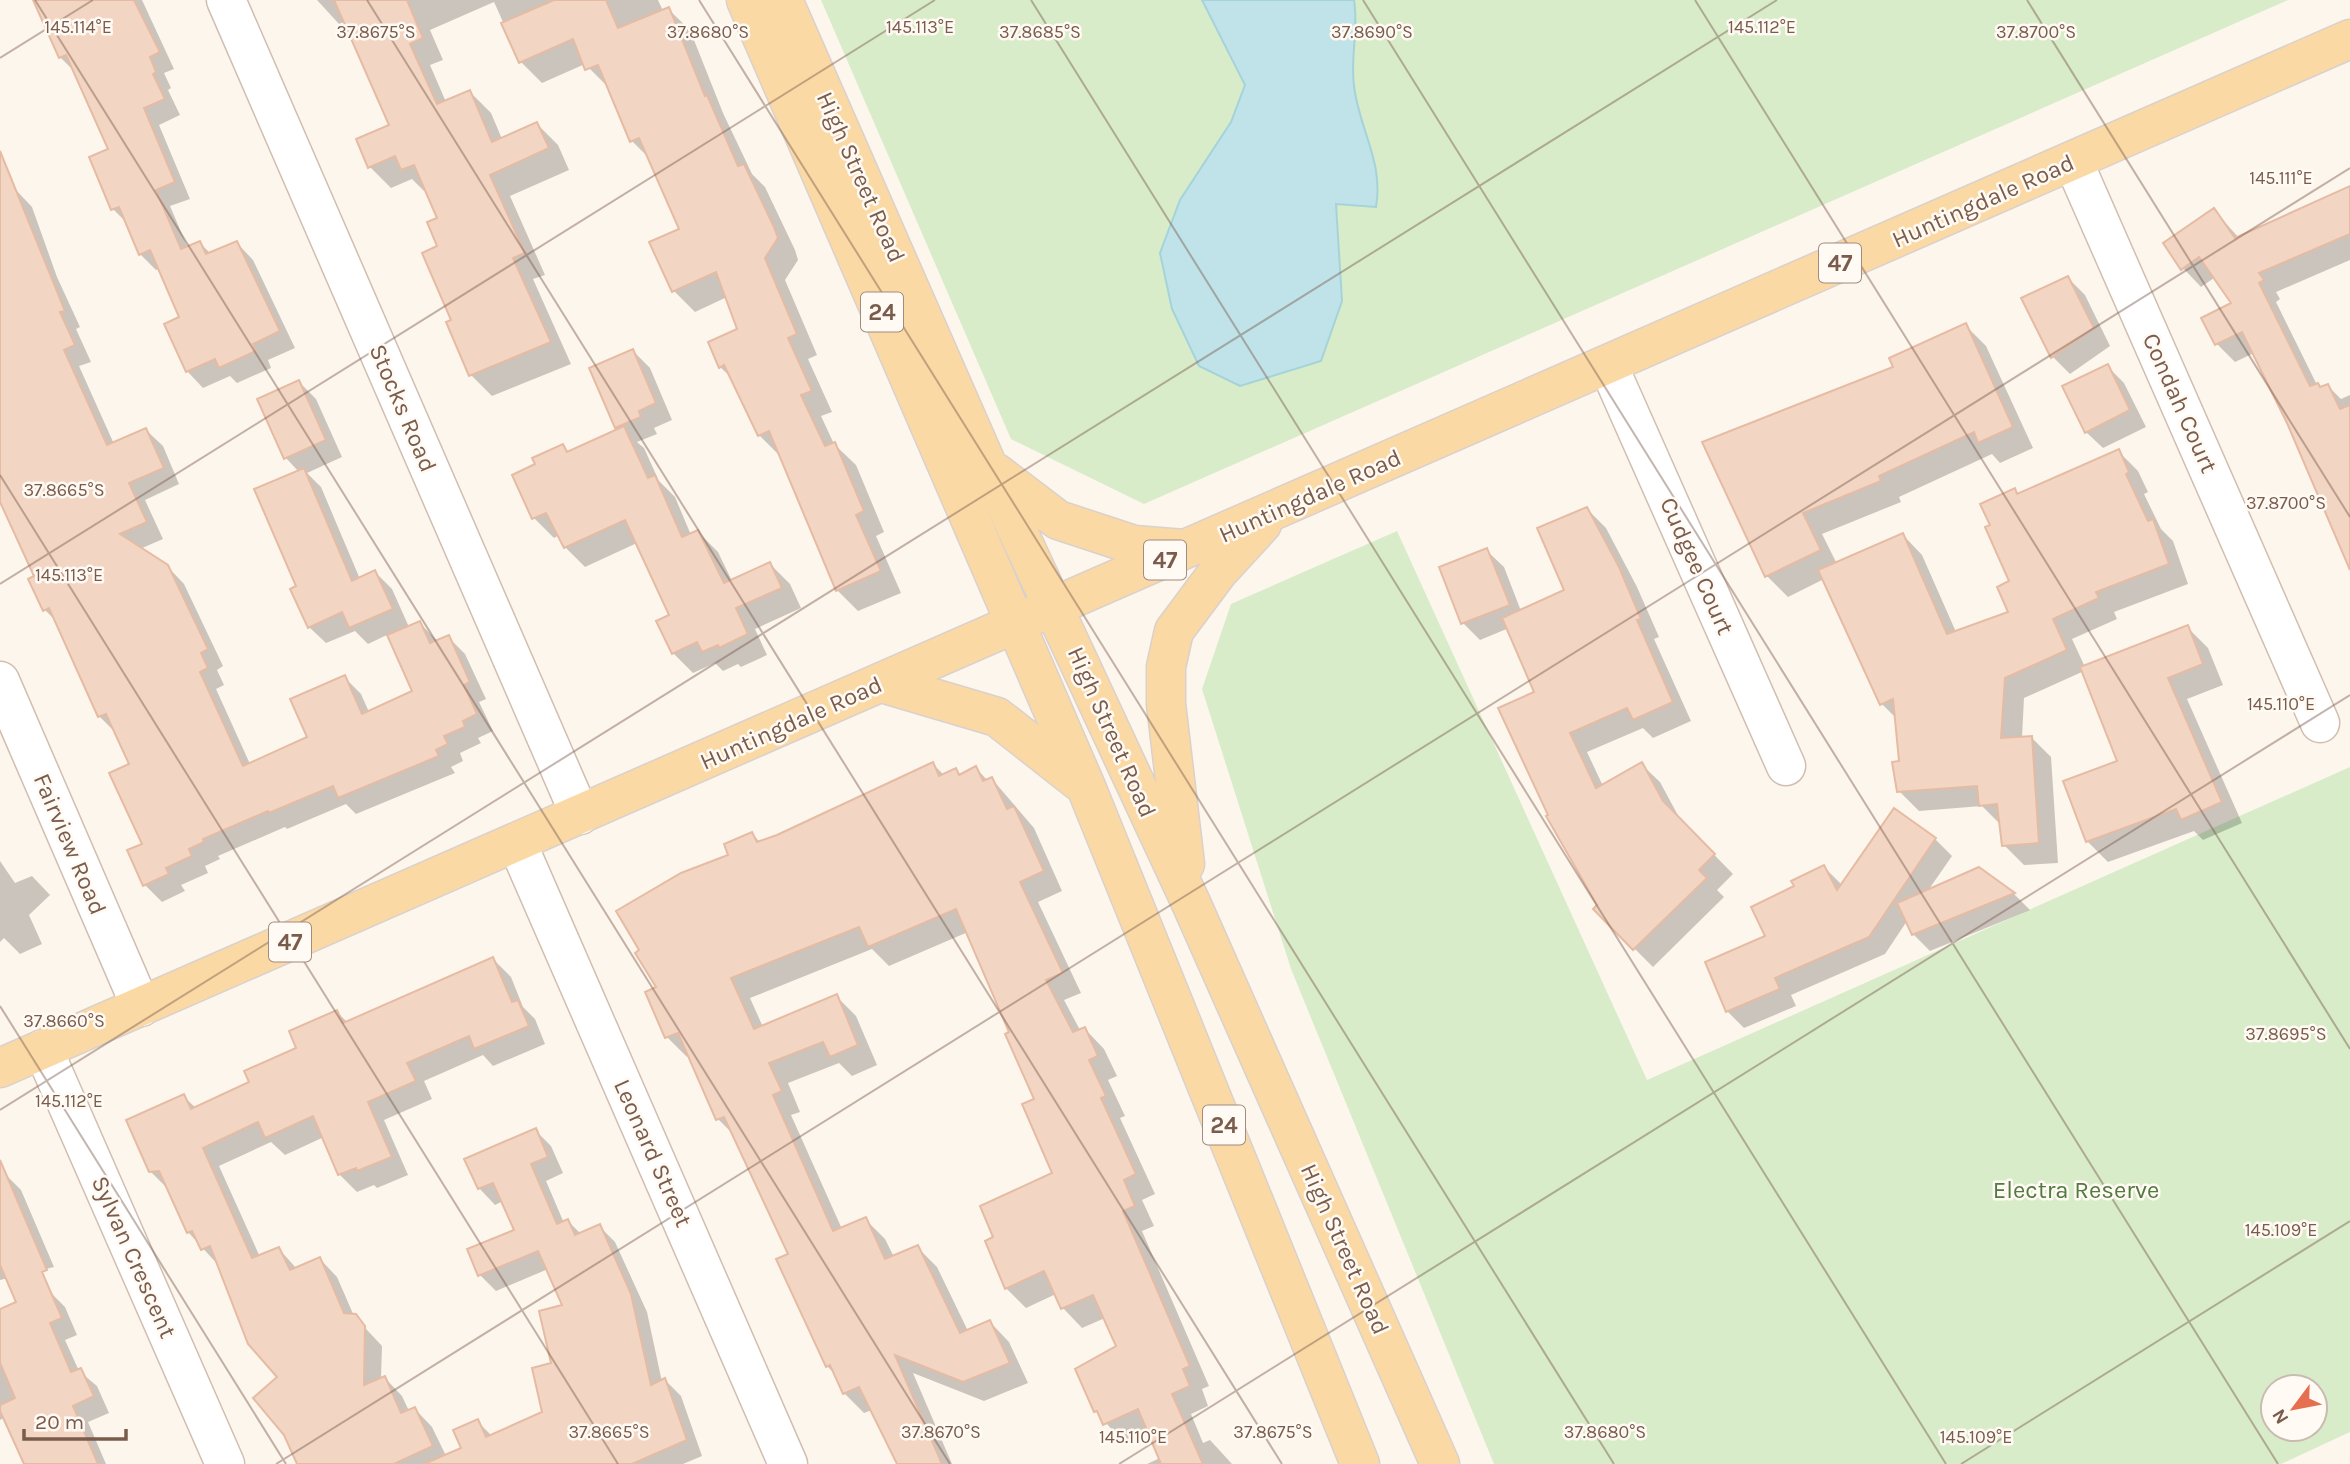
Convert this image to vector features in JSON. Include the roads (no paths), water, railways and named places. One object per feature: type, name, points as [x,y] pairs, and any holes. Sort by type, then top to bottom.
[{"type":"main road","name":"High Street Road","points":[[746,0],[1086,787],[1360,1464]]},
{"type":"main road","name":"High Street Road","points":[[783,0],[988,467],[1056,608],[1118,750],[1191,903],[1440,1464]]},
{"type":"main road","name":"Huntingdale Road","points":[[0,1068],[2350,40]]},
{"type":"main road","points":[[988,467],[1058,520],[1134,545],[1190,549]]},
{"type":"main road","points":[[1191,903],[1174,784],[1166,704],[1166,667],[1174,631],[1218,572],[1273,512]]},
{"type":"main road","points":[[882,683],[998,717],[1086,787]]},
{"type":"street","name":"Stocks Road","points":[[226,0],[580,816]]},
{"type":"street","name":"Condah Court","points":[[2073,161],[2320,723]]},
{"type":"street","name":"Cudgee Court","points":[[1608,365],[1786,766]]},
{"type":"street","name":"Fairview Road","points":[[0,681],[141,1007]]},
{"type":"street","name":"Leonard Street","points":[[517,843],[788,1464]]},
{"type":"street","name":"Sylvan Crescent","points":[[43,1049],[225,1464]]},
{"type":"water","points":[[1202,0],[1354,0],[1354,86],[1377,175],[1376,207],[1336,204],[1342,301],[1321,361],[1240,386],[1199,366],[1172,309],[1160,253],[1180,200],[1231,122],[1245,85]]},
{"type":"park label","name":"Electra Reserve","points":[[2076,1190]]}]
